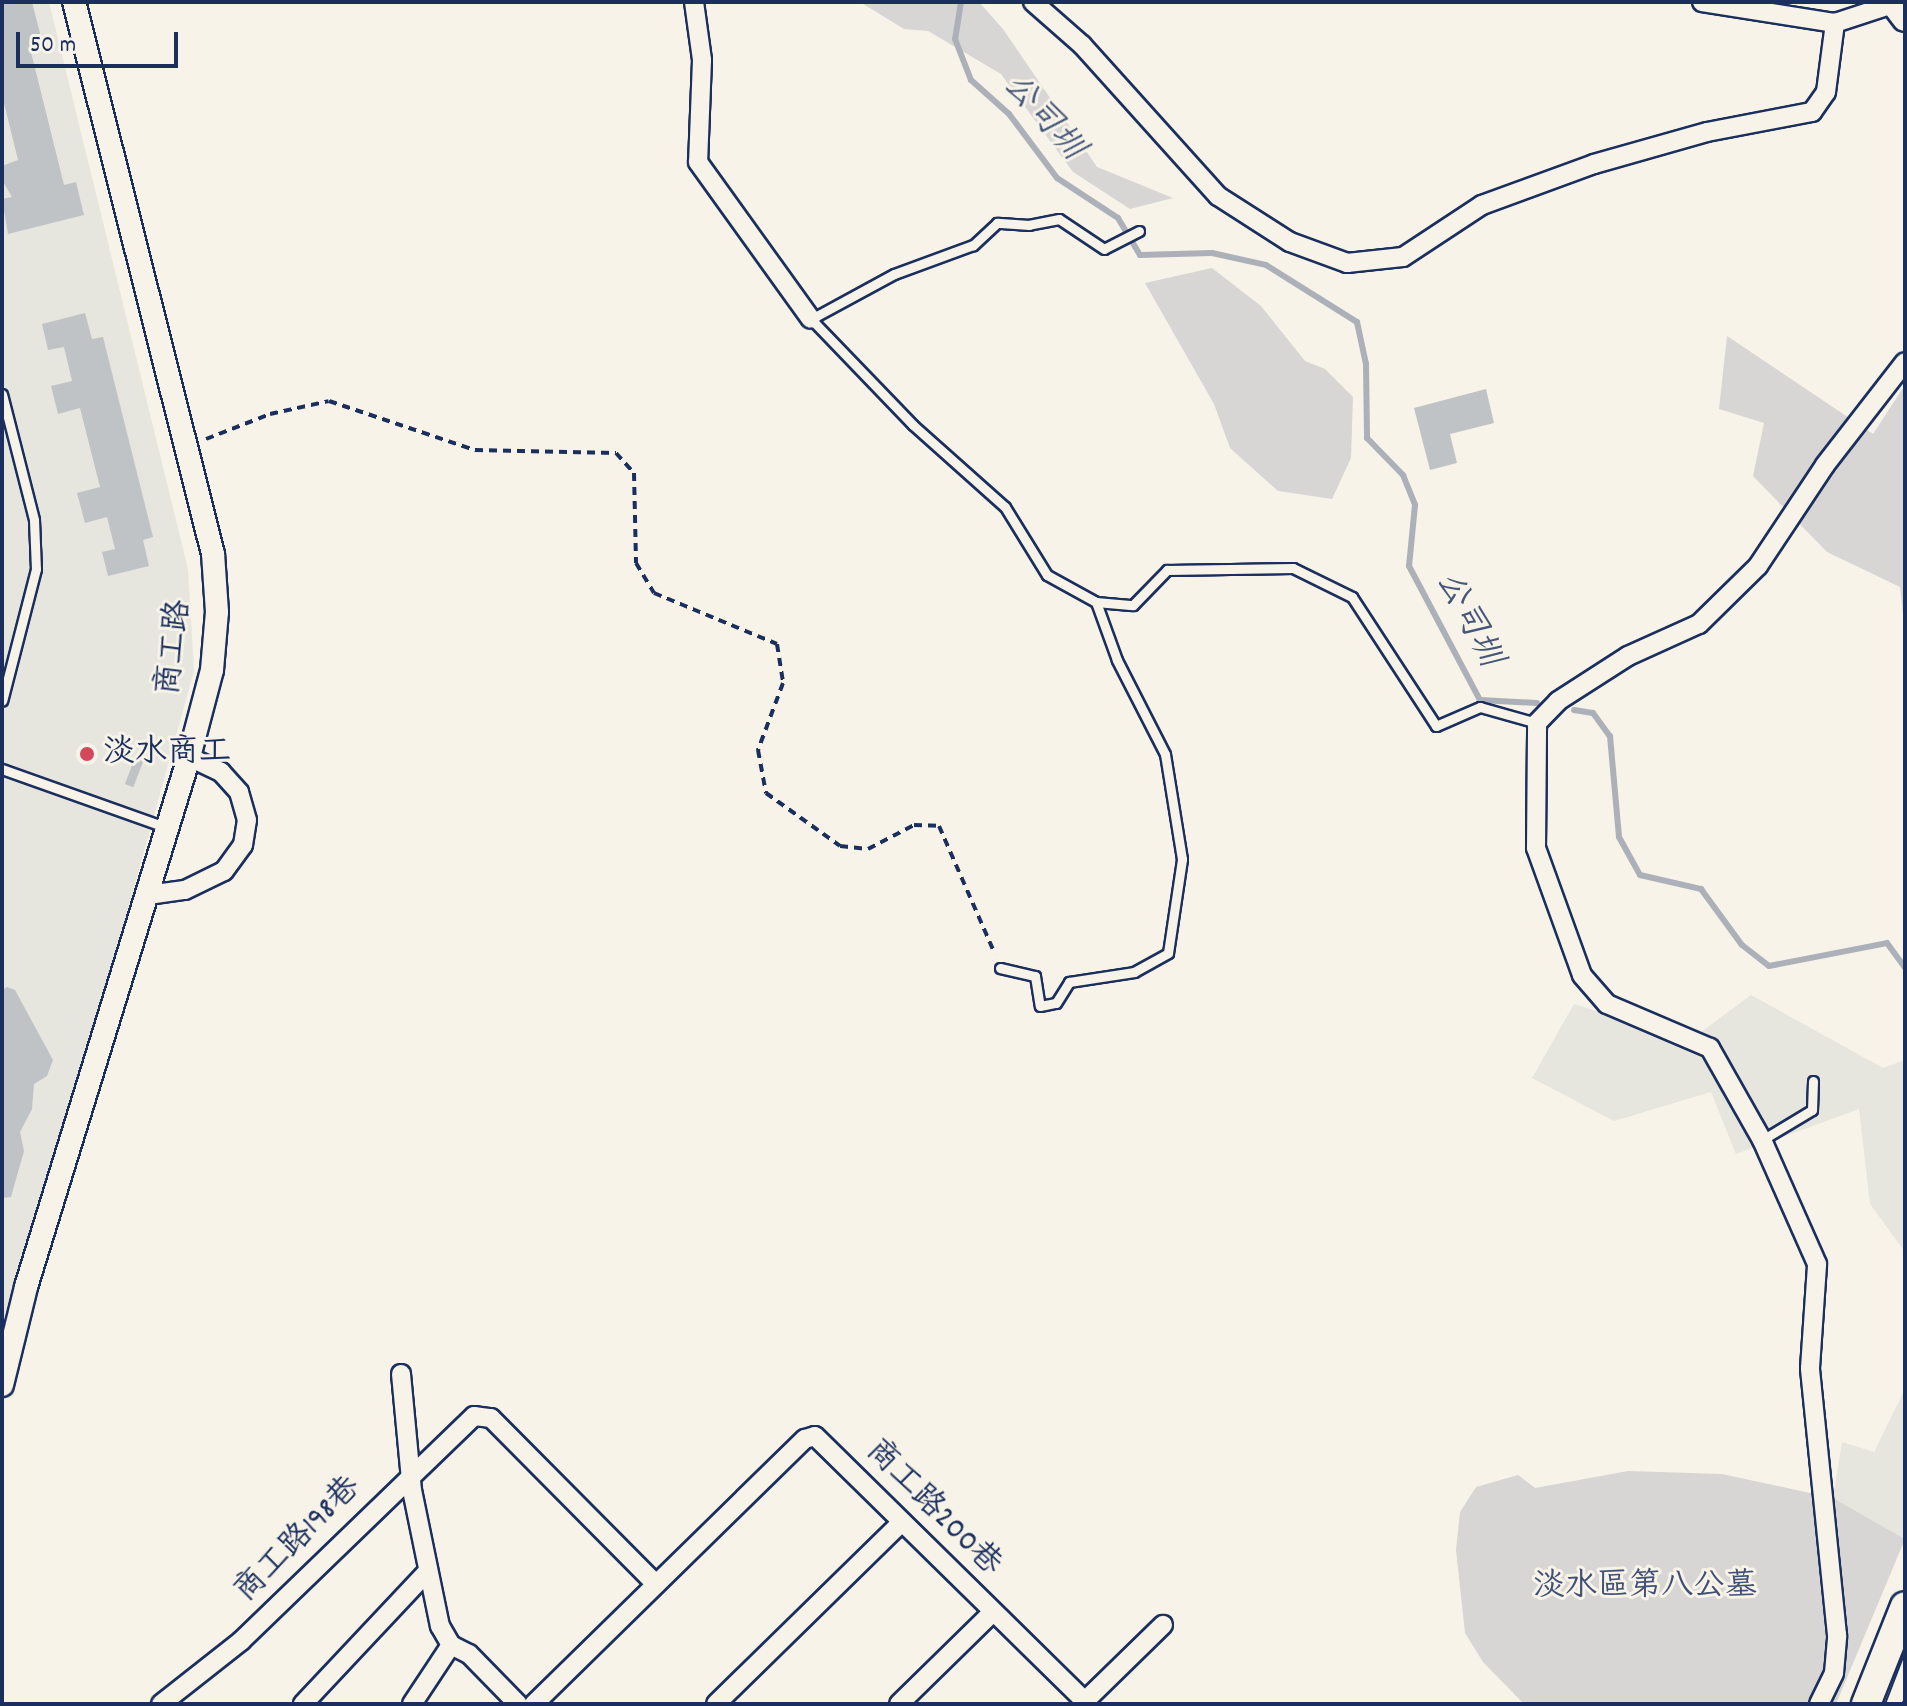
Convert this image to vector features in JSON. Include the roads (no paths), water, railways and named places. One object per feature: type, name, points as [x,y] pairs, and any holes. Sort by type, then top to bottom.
[{"type":"main road","points":[[1866,1704],[1905,1606]]},
{"type":"street","name":"商工路","points":[[2,1385],[26,1287],[189,757],[212,670],[217,612],[213,554],[74,2]]},
{"type":"street","points":[[694,2],[702,60],[698,162],[811,319]]},
{"type":"street","points":[[1033,2],[1082,45],[1218,196],[1290,242],[1347,263],[1403,257],[1482,205],[1594,164],[1707,132],[1812,112],[1826,92],[1835,23]]},
{"type":"street","points":[[1702,2],[1835,23],[1897,8]]},
{"type":"street","points":[[1819,1704],[1834,1673],[1837,1635],[1810,1368],[1817,1264],[1762,1140],[1710,1048],[1607,1004],[1582,975],[1536,848],[1537,723],[1558,701],[1628,656],[1699,624],[1749,576],[1905,362]]},
{"type":"street","points":[[148,895],[185,890],[224,871],[243,845],[247,820],[239,792],[221,772],[189,757]]},
{"type":"street","points":[[401,1374],[427,1572],[440,1626],[451,1645],[469,1654],[518,1704]]},
{"type":"street","name":"商工路198巷","points":[[161,1704],[241,1641],[412,1472],[474,1416],[491,1418],[656,1584]]},
{"type":"street","name":"商工路200巷","points":[[534,1704],[809,1437],[819,1437],[1084,1702],[1163,1625]]},
{"type":"street","points":[[716,1704],[902,1522]]},
{"type":"street","points":[[303,1704],[427,1572]]},
{"type":"street","points":[[899,1704],[992,1613]]},
{"type":"street","points":[[412,1704],[451,1645]]},
{"type":"lane","points":[[1139,231],[1104,249],[1059,219],[1029,225],[997,223],[973,245],[894,274],[811,319],[913,425],[1005,507],[1047,575],[1096,602],[1133,605],[1167,570],[1293,568],[1352,597],[1436,726],[1480,707],[1537,723]]},
{"type":"lane","points":[[2,394],[34,520],[36,569],[2,701]]},
{"type":"lane","points":[[1000,968],[1035,976],[1040,1006],[1056,1003],[1069,982],[1134,972],[1168,953],[1182,859],[1165,754],[1117,660],[1096,602]]},
{"type":"lane","points":[[2,769],[168,828]]},
{"type":"lane","points":[[1762,1140],[1812,1110],[1813,1081]]},
{"type":"waterway","name":"公司圳","points":[[961,2],[955,39],[971,80],[1009,114],[1057,178],[1118,218],[1140,255],[1212,253],[1266,265],[1357,322],[1366,364],[1367,438],[1403,475],[1415,505],[1409,566],[1480,700],[1537,703]]},
{"type":"waterway","name":"公司圳","points":[[1574,710],[1593,713],[1610,736],[1619,837],[1640,875],[1701,889],[1742,945],[1769,966],[1887,943],[1905,968]]},
{"type":"tram line","points":[[1885,1704],[1905,1652]]},
{"type":"tram line","points":[[1902,1704],[1905,1699]]},
{"type":"place","name":"淡水商工","points":[[87,754]]},
{"type":"park label","name":"淡水區第八公墓","points":[[1645,1588]]}]
